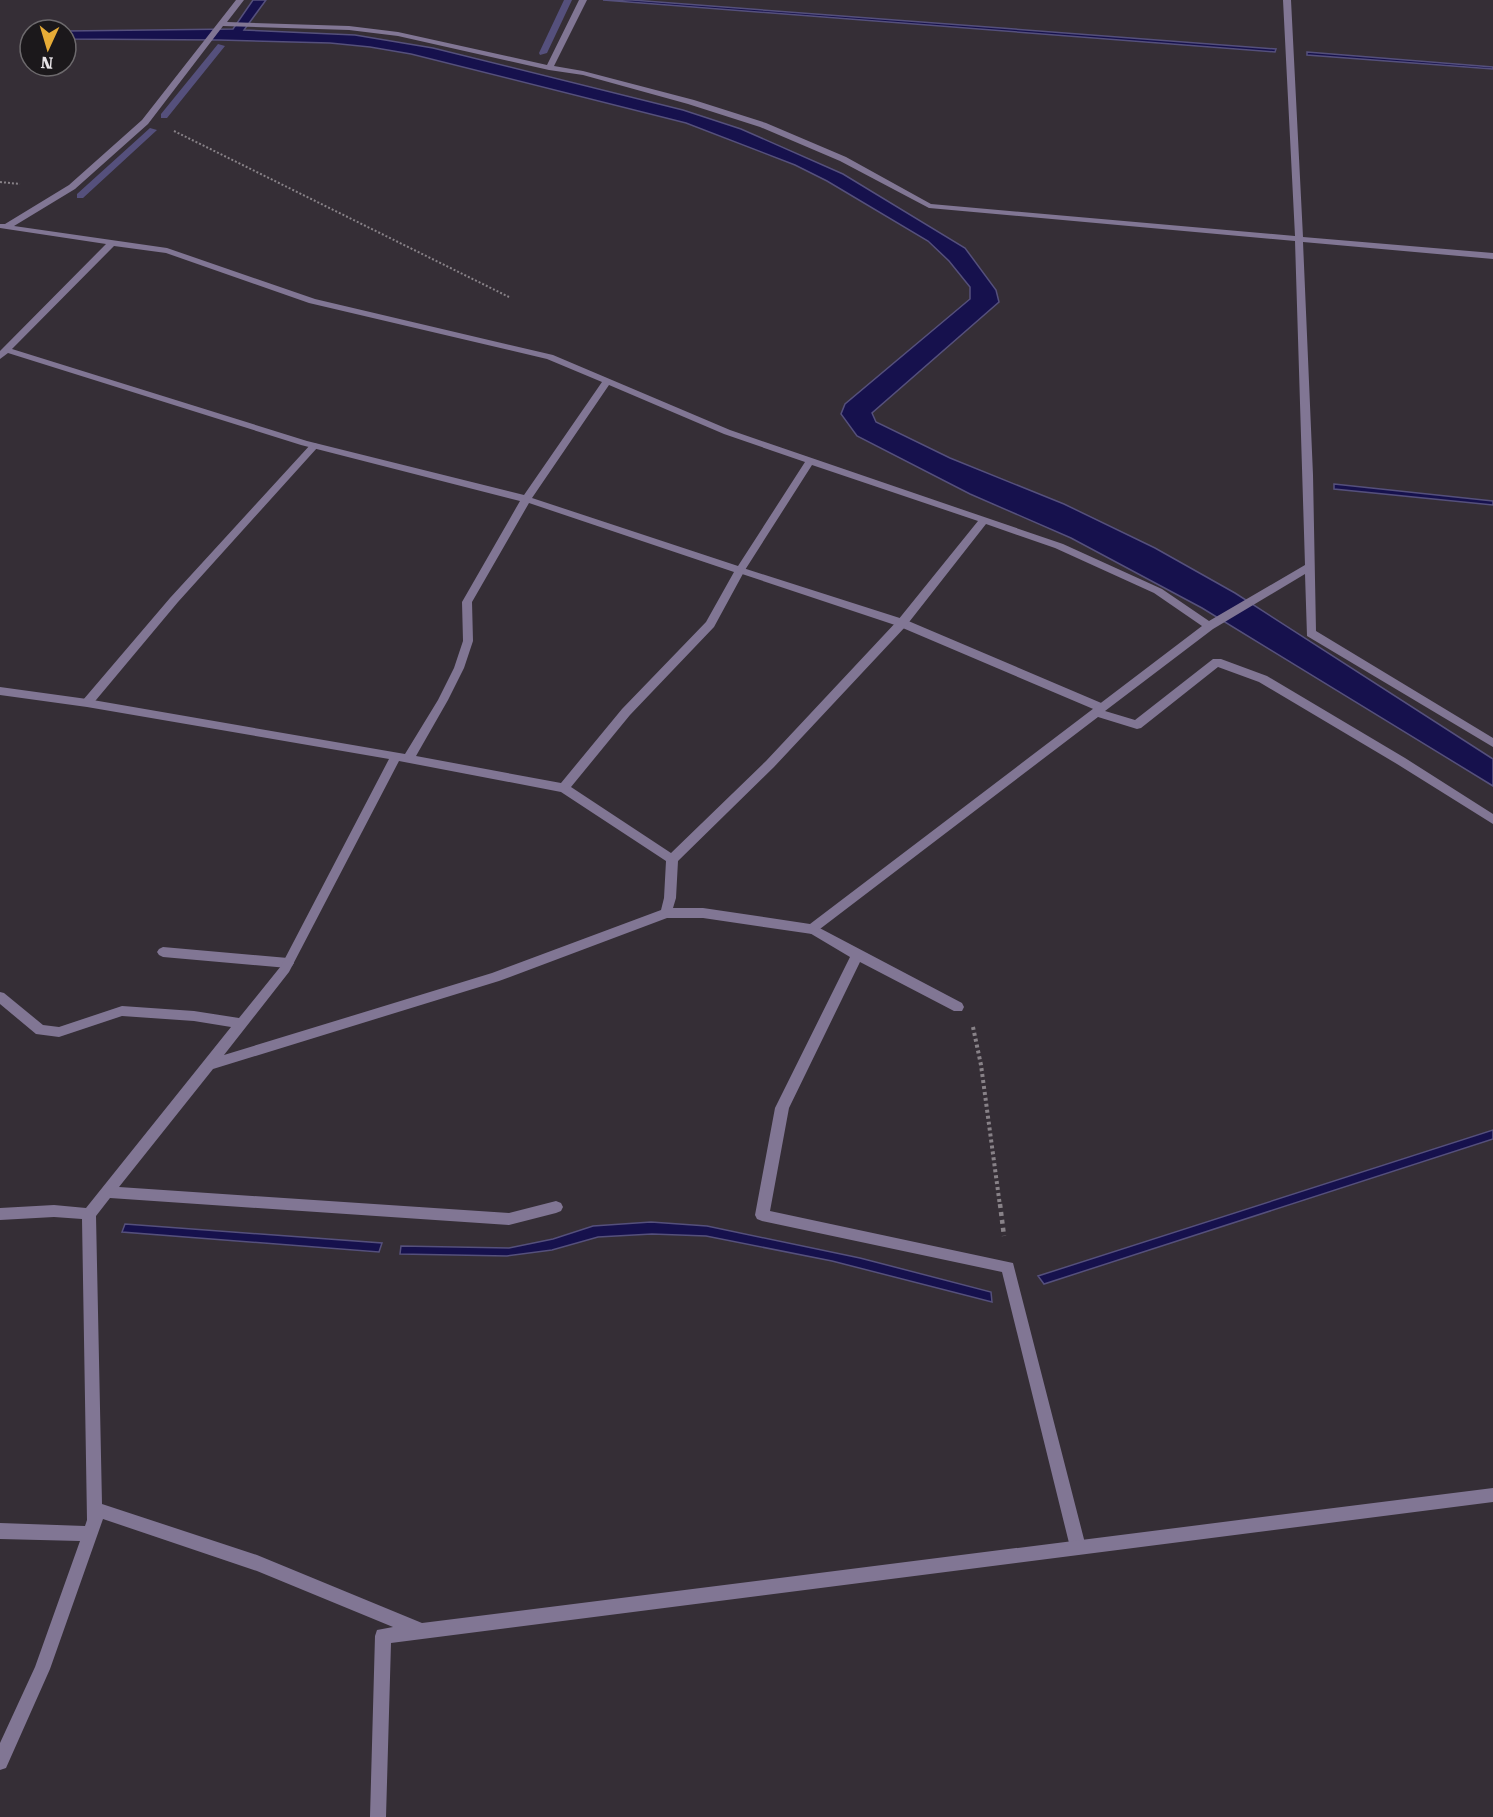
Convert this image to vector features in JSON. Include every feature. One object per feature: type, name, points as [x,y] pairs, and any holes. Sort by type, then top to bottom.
[{"type":"street","points":[[3,226],[72,188],[148,118],[240,0]]},
{"type":"street","points":[[549,68],[583,0]]},
{"type":"street","points":[[1287,0],[1299,239],[1311,566],[1311,633],[1493,743]]},
{"type":"street","points":[[219,26],[349,28],[398,34],[549,68],[583,73],[691,102],[763,125],[843,159],[929,206],[1493,256]]},
{"type":"street","points":[[3,226],[167,251],[312,301],[550,357],[727,432],[1059,546],[1158,591],[1209,626]]},
{"type":"street","points":[[113,242],[3,353],[314,446],[526,499],[902,623],[1137,725],[1217,662],[1263,679],[1401,761],[1493,820]]},
{"type":"street","points":[[0,1762],[42,1669],[95,1520],[89,1214],[288,963],[402,758],[443,700],[459,668],[468,641],[467,602],[526,499],[608,380]]},
{"type":"street","points":[[87,703],[174,600],[314,446]]},
{"type":"street","points":[[564,788],[626,712],[710,624],[740,570],[810,461]]},
{"type":"street","points":[[666,913],[670,898],[672,859],[770,764],[902,623],[984,520]]},
{"type":"street","points":[[812,928],[1209,626],[1311,566]]},
{"type":"street","points":[[0,691],[87,703],[564,788],[672,859]]},
{"type":"street","points":[[208,1065],[495,977],[666,913],[703,913],[812,928],[857,955],[958,1007]]},
{"type":"street","points":[[163,952],[288,963]]},
{"type":"street","points":[[857,955],[782,1108],[762,1215],[1008,1267],[1078,1548]]},
{"type":"street","points":[[0,997],[40,1030],[59,1032],[122,1011],[194,1016],[241,1023]]},
{"type":"street","points":[[106,1192],[509,1219],[556,1208]]},
{"type":"street","points":[[0,1214],[54,1211],[89,1214]]},
{"type":"street","points":[[378,1817],[383,1636],[1493,1494]]},
{"type":"street","points":[[95,1509],[257,1563],[423,1631]]},
{"type":"street","points":[[0,1531],[90,1534]]},
{"type":"path","points":[[148,118],[509,297]]},
{"type":"path","points":[[958,1007],[973,1026],[981,1065],[1008,1267]]},
{"type":"shaded area","points":[[253,0],[266,0],[244,30],[355,35],[433,48],[683,110],[741,129],[843,174],[965,248],[996,290],[999,302],[872,413],[876,422],[950,458],[1064,504],[1155,548],[1235,593],[1493,759],[1493,786],[1202,608],[1071,538],[970,494],[857,436],[841,414],[845,404],[970,299],[970,287],[949,261],[928,241],[827,181],[795,165],[686,123],[411,54],[330,43],[78,39],[78,31],[233,29]]},
{"type":"shaded area","points":[[603,0],[632,0],[1276,49],[1275,52]]},
{"type":"shaded area","points":[[1307,52],[1493,67],[1493,69],[1307,55]]},
{"type":"shaded area","points":[[1334,484],[1493,501],[1493,505],[1334,489]]},
{"type":"shaded area","points":[[1493,1130],[1493,1139],[1044,1284],[1038,1276]]},
{"type":"shaded area","points":[[651,1222],[707,1226],[860,1258],[991,1292],[992,1302],[832,1261],[706,1236],[652,1234],[598,1237],[552,1250],[507,1256],[400,1254],[401,1246],[509,1248],[553,1239],[593,1226]]},
{"type":"shaded area","points":[[125,1224],[382,1243],[379,1252],[122,1232]]},
{"type":"waterway","points":[[543,53],[568,0]]},
{"type":"waterway","points":[[164,116],[221,46]]},
{"type":"waterway","points":[[80,196],[153,130]]}]
